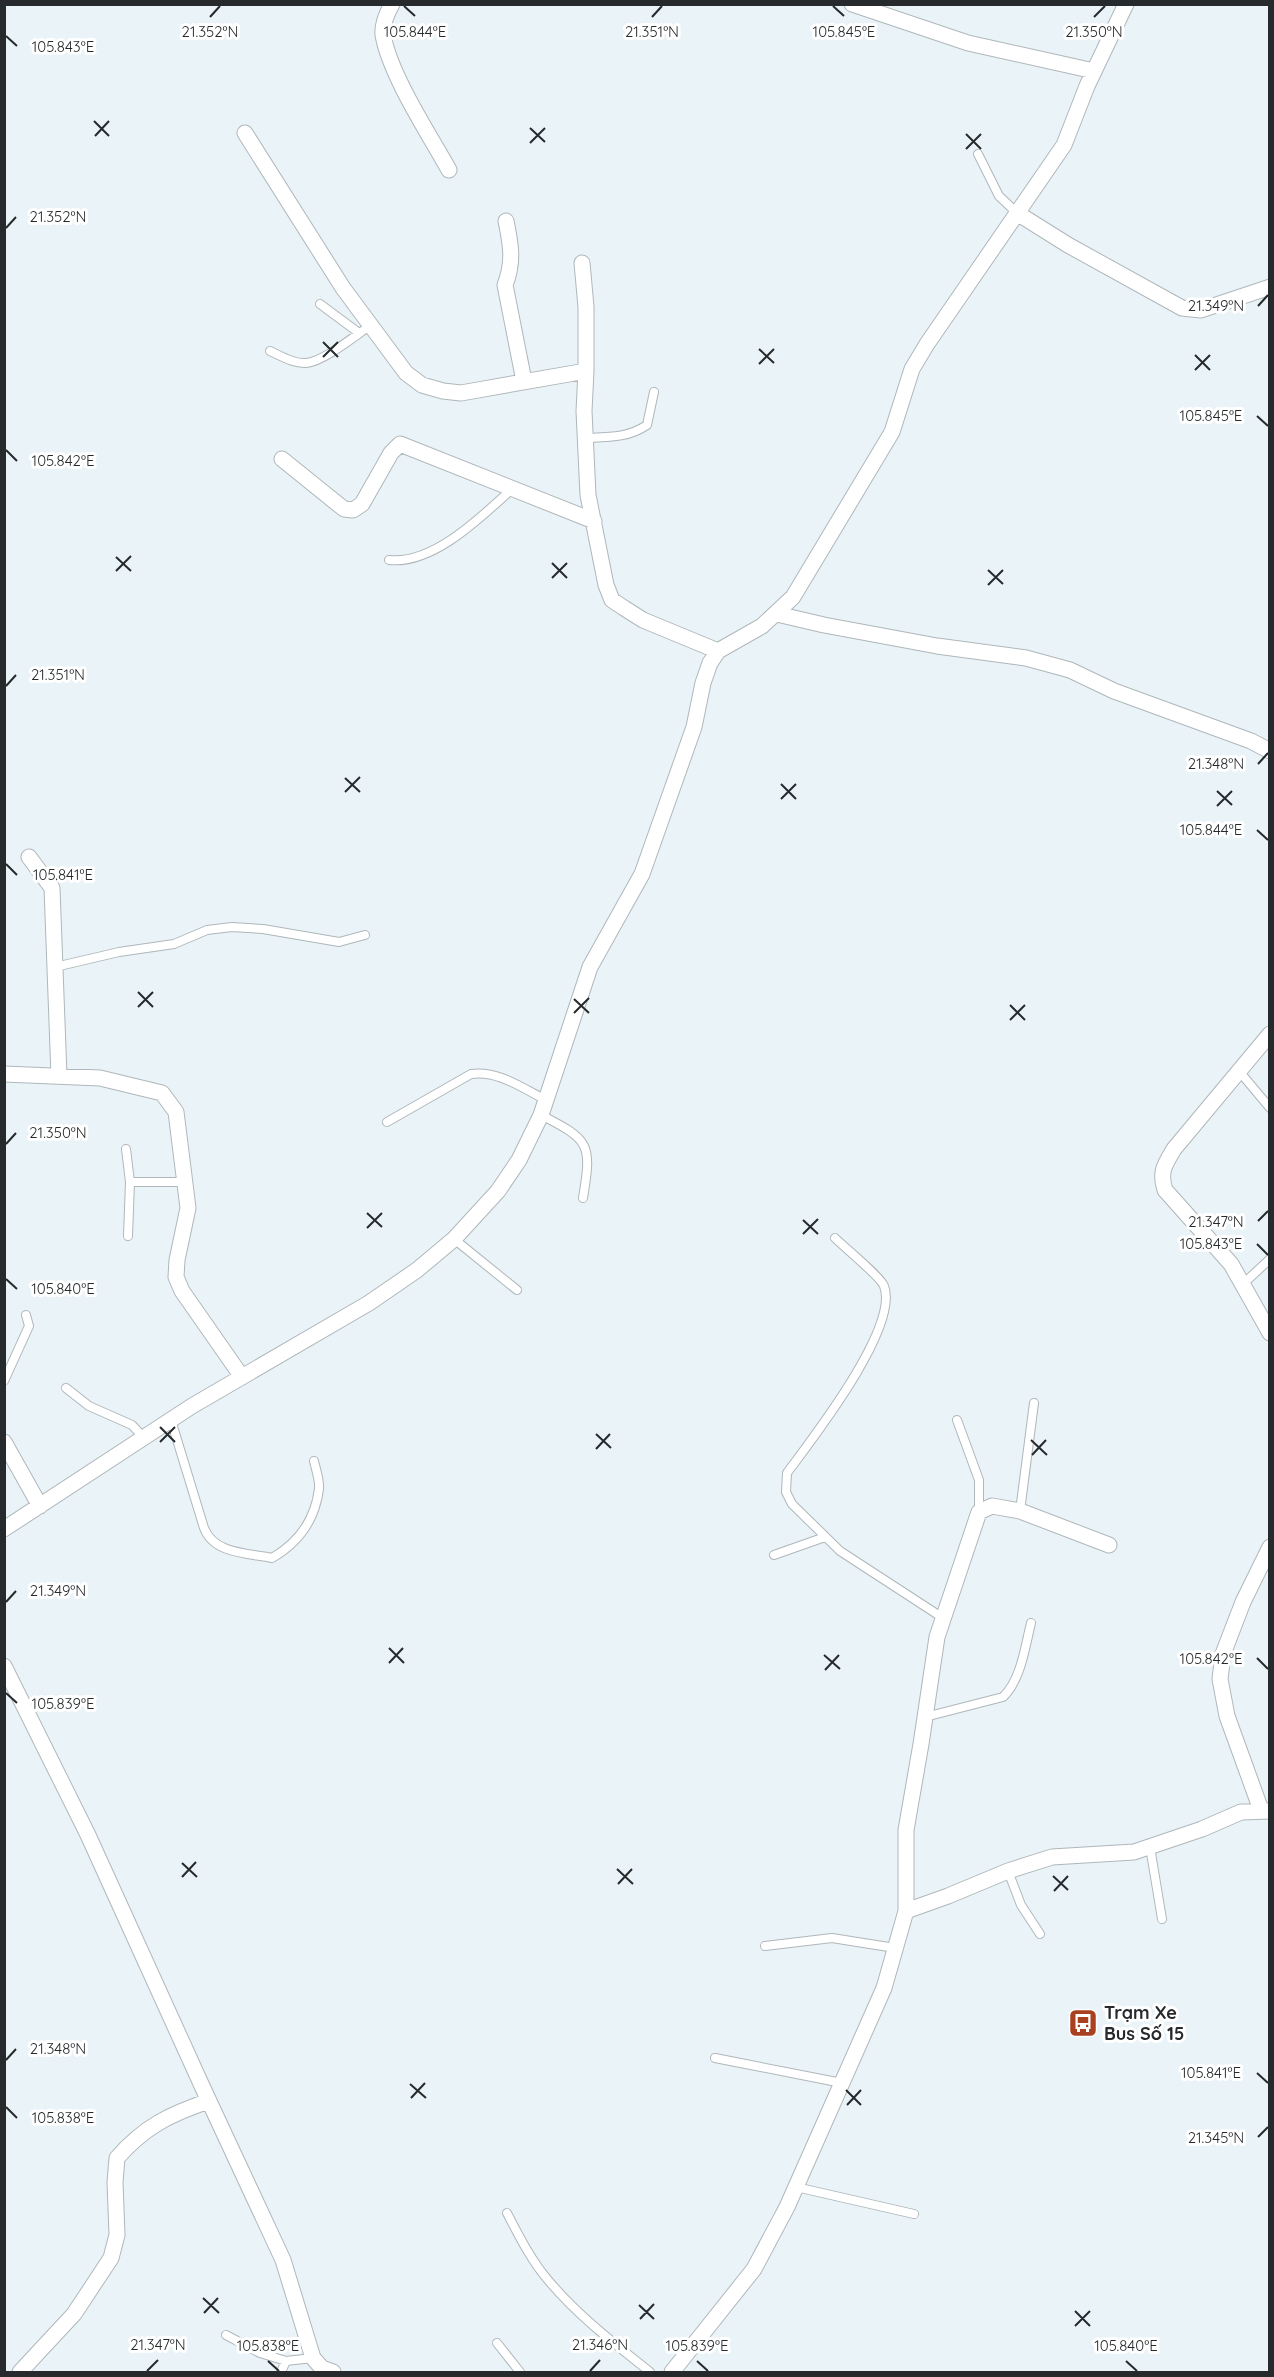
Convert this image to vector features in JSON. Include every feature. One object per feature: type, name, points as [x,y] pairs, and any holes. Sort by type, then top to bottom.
[{"type":"street","points":[[392,4],[385,20],[383,33],[393,67],[449,170]]},
{"type":"street","points":[[852,4],[968,43],[1094,71]]},
{"type":"street","points":[[4,1529],[171,1420],[369,1303],[417,1270],[454,1239],[498,1191],[519,1160],[541,1115],[590,967],[642,874],[694,726],[703,683],[710,663],[718,651],[762,626],[793,597],[892,432],[912,369],[1064,145],[1094,71],[1126,4]]},
{"type":"street","points":[[245,133],[343,288],[365,329],[406,373],[422,385],[460,393],[586,371]]},
{"type":"street","points":[[1017,213],[1068,245],[1182,308],[1201,310],[1269,287]]},
{"type":"street","points":[[506,221],[513,253],[511,270],[505,285],[524,381]]},
{"type":"street","points":[[582,263],[586,307],[584,411],[588,495],[606,585],[612,600],[643,620],[718,651]]},
{"type":"street","points":[[282,459],[344,509],[353,510],[362,504],[391,453],[400,444],[594,521]]},
{"type":"street","points":[[777,614],[937,646],[1026,658],[1070,670],[1114,691],[1251,741],[1269,751]]},
{"type":"street","points":[[29,857],[52,888],[53,967],[59,1076]]},
{"type":"street","points":[[1269,1034],[1174,1149],[1163,1167],[1161,1179],[1165,1190],[1231,1264],[1269,1333]]},
{"type":"street","points":[[4,1074],[100,1078],[162,1093],[176,1112],[188,1208],[177,1260],[176,1277],[182,1291],[242,1377]]},
{"type":"street","points":[[4,1442],[40,1506]]},
{"type":"street","points":[[672,2373],[754,2269],[796,2187],[884,1988],[906,1911],[906,1830],[937,1636],[979,1512],[992,1506],[1020,1511],[1109,1545]]},
{"type":"street","points":[[906,1911],[1008,1871],[1052,1857],[1134,1852],[1202,1829],[1242,1812],[1265,1811],[1227,1716],[1220,1679],[1223,1654],[1243,1602],[1269,1547]]},
{"type":"street","points":[[4,1666],[88,1835],[283,2260],[313,2358],[322,2368],[333,2373]]},
{"type":"street","points":[[20,2373],[74,2314],[111,2258],[117,2235],[115,2182],[117,2158],[144,2132],[170,2114],[209,2101]]},
{"type":"lane","points":[[978,154],[999,196],[1017,213]]},
{"type":"lane","points":[[270,351],[294,361],[307,363],[331,352],[365,329],[320,304]]},
{"type":"lane","points":[[585,438],[619,437],[637,432],[647,425],[654,392]]},
{"type":"lane","points":[[389,560],[400,561],[426,555],[481,517],[512,489]]},
{"type":"lane","points":[[53,967],[119,952],[174,944],[207,930],[232,927],[263,929],[339,942],[365,935]]},
{"type":"lane","points":[[1239,1071],[1269,1108]]},
{"type":"lane","points":[[387,1122],[471,1074],[484,1072],[508,1080],[546,1100]]},
{"type":"lane","points":[[541,1115],[565,1127],[579,1138],[585,1147],[589,1163],[583,1198]]},
{"type":"lane","points":[[126,1149],[130,1182],[128,1236]]},
{"type":"lane","points":[[130,1182],[185,1182]]},
{"type":"lane","points":[[454,1239],[518,1290]]},
{"type":"lane","points":[[835,1239],[884,1284],[887,1299],[874,1342],[854,1378],[787,1473],[786,1492],[792,1504],[840,1551],[943,1618]]},
{"type":"lane","points":[[1243,1284],[1269,1258]]},
{"type":"lane","points":[[4,1381],[29,1326],[26,1314]]},
{"type":"lane","points":[[66,1388],[89,1406],[132,1425],[144,1438]]},
{"type":"lane","points":[[1020,1511],[1034,1403]]},
{"type":"lane","points":[[171,1420],[207,1536],[220,1547],[272,1558],[286,1550],[311,1519],[320,1487],[314,1461]]},
{"type":"lane","points":[[957,1420],[979,1480],[979,1512]]},
{"type":"lane","points":[[774,1555],[825,1537]]},
{"type":"lane","points":[[925,1717],[1002,1697],[1010,1690],[1031,1623]]},
{"type":"lane","points":[[1150,1847],[1162,1919]]},
{"type":"lane","points":[[1008,1871],[1022,1905],[1040,1934]]},
{"type":"lane","points":[[765,1946],[832,1938],[895,1948]]},
{"type":"lane","points":[[715,2058],[842,2083]]},
{"type":"lane","points":[[796,2187],[914,2214]]},
{"type":"lane","points":[[507,2213],[524,2245],[548,2280],[602,2333],[650,2373]]},
{"type":"lane","points":[[226,2335],[260,2352],[286,2361],[313,2358]]},
{"type":"lane","points":[[497,2343],[520,2373]]},
{"type":"lane","points":[[281,2373],[286,2361]]},
{"type":"place","name":"Trạm Xe Bus Số 15","points":[[1083,2023]]}]
